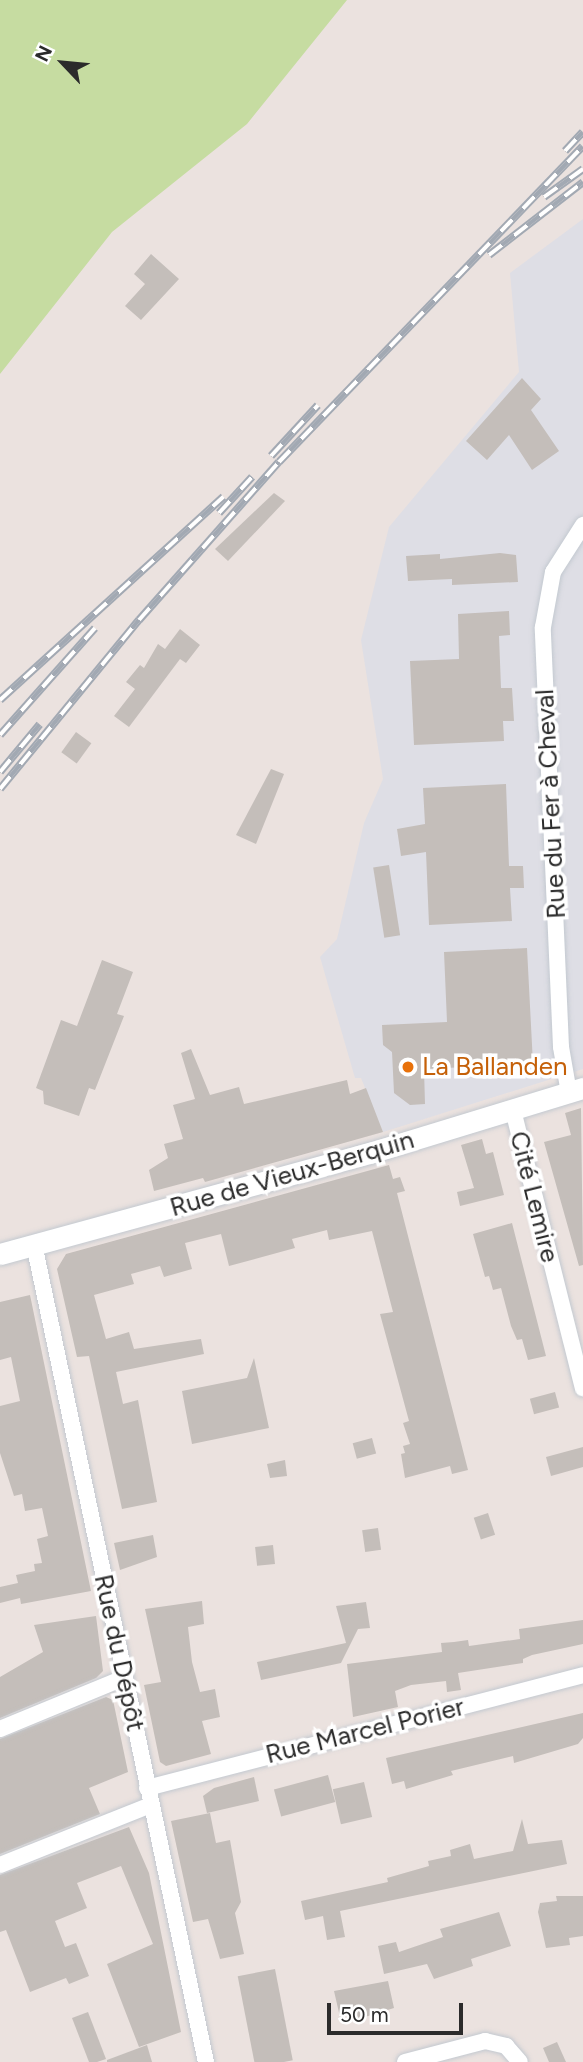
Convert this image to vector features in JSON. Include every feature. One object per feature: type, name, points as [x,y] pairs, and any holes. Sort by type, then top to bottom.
[{"type":"street","name":"Rue du Fer à Cheval","points":[[576,1090],[561,1047],[543,627],[553,572],[583,525]]},
{"type":"street","name":"Rue de Vieux-Berquin","points":[[0,1254],[576,1090]]},
{"type":"street","name":"Cité Lemire","points":[[513,1110],[583,1388]]},
{"type":"street","name":"Rue du Dépôt","points":[[34,1244],[206,2062]]},
{"type":"street","name":"Rue Marcel Porier","points":[[147,1788],[583,1675]]},
{"type":"street","points":[[0,1729],[124,1678]]},
{"type":"street","points":[[0,1865],[151,1805]]},
{"type":"street","points":[[405,2062],[485,2041],[506,2046],[520,2062]]},
{"type":"shaded area","points":[[583,219],[583,1069],[383,1132],[361,1078],[355,1078],[320,957],[337,939],[364,823],[383,779],[361,640],[389,527],[519,372],[510,273]]},
{"type":"green space","points":[[0,0],[347,0],[247,124],[112,232],[0,374]]},
{"type":"building","points":[[151,254],[179,279],[141,320],[125,306],[145,284],[134,274]]},
{"type":"building","points":[[522,378],[541,399],[531,410],[559,451],[532,470],[509,435],[487,460],[466,441]]},
{"type":"building","points":[[274,493],[285,501],[228,561],[215,549]]},
{"type":"building","points":[[500,553],[516,555],[518,582],[452,585],[452,579],[408,581],[406,556],[440,554],[440,559]]},
{"type":"building","points":[[509,611],[510,635],[499,636],[501,688],[512,688],[514,721],[503,721],[504,741],[414,745],[410,661],[459,659],[458,614]]},
{"type":"building","points":[[180,629],[200,645],[186,663],[180,659],[129,727],[114,716],[135,689],[126,682],[140,665],[144,668],[158,644],[165,649]]},
{"type":"building","points":[[76,732],[91,743],[77,763],[61,752]]},
{"type":"building","points":[[271,769],[284,774],[256,844],[236,835]]},
{"type":"building","points":[[506,784],[509,866],[523,866],[524,888],[510,888],[512,921],[429,925],[426,852],[401,856],[397,829],[425,824],[423,788]]},
{"type":"building","points":[[389,865],[400,935],[384,938],[373,868]]},
{"type":"building","points":[[527,948],[533,1064],[424,1069],[425,1104],[410,1105],[394,1093],[392,1052],[383,1045],[382,1025],[447,1022],[444,952]]},
{"type":"building","points":[[102,960],[133,972],[117,1014],[124,1016],[95,1090],[89,1088],[79,1116],[44,1104],[43,1091],[36,1088],[61,1020],[77,1026]]},
{"type":"building","points":[[191,1049],[210,1095],[239,1087],[244,1104],[347,1080],[350,1094],[366,1088],[383,1132],[205,1182],[203,1178],[154,1191],[149,1170],[168,1158],[164,1144],[183,1139],[173,1105],[195,1099],[181,1053]]},
{"type":"building","points":[[581,1108],[583,1265],[579,1266],[544,1142],[571,1135],[565,1113]]},
{"type":"building","points":[[482,1139],[486,1154],[493,1152],[504,1195],[460,1206],[457,1192],[474,1188],[461,1145]]},
{"type":"building","points":[[389,1165],[393,1179],[400,1177],[405,1191],[397,1193],[468,1470],[452,1474],[450,1466],[405,1478],[401,1454],[405,1453],[403,1446],[410,1444],[403,1423],[409,1421],[380,1314],[393,1312],[372,1231],[329,1240],[327,1230],[292,1239],[295,1248],[229,1266],[221,1234],[185,1243],[192,1269],[164,1277],[160,1266],[131,1274],[134,1284],[94,1295],[106,1339],[129,1332],[134,1349],[201,1339],[204,1354],[116,1372],[123,1404],[138,1400],[157,1502],[122,1509],[89,1356],[77,1357],[57,1269],[66,1254]]},
{"type":"building","points":[[512,1223],[546,1356],[528,1360],[522,1339],[517,1340],[511,1326],[501,1288],[493,1290],[489,1276],[485,1277],[473,1234]]},
{"type":"building","points":[[30,1295],[91,1591],[21,1604],[20,1598],[0,1603],[0,1587],[18,1583],[16,1575],[35,1571],[34,1564],[42,1563],[37,1539],[48,1536],[42,1508],[25,1511],[22,1494],[14,1496],[0,1453],[0,1406],[20,1401],[11,1357],[0,1360],[0,1302]]},
{"type":"building","points":[[254,1358],[269,1428],[192,1444],[182,1391],[247,1378]]},
{"type":"building","points":[[555,1392],[559,1407],[534,1414],[530,1399]]},
{"type":"building","points":[[372,1438],[376,1453],[357,1459],[353,1443]]},
{"type":"building","points":[[583,1447],[583,1467],[551,1476],[546,1457]]},
{"type":"building","points":[[285,1460],[287,1476],[270,1478],[267,1464]]},
{"type":"building","points":[[488,1513],[495,1535],[481,1540],[474,1518]]},
{"type":"building","points":[[378,1528],[381,1550],[365,1552],[362,1530]]},
{"type":"building","points":[[153,1535],[157,1557],[120,1570],[114,1543]]},
{"type":"building","points":[[273,1545],[275,1564],[257,1566],[255,1547]]},
{"type":"building","points":[[202,1601],[204,1624],[188,1627],[192,1662],[200,1692],[215,1689],[220,1717],[202,1721],[211,1754],[166,1766],[160,1762],[144,1685],[161,1682],[145,1609]]},
{"type":"building","points":[[366,1602],[370,1628],[358,1629],[341,1663],[261,1680],[257,1662],[346,1643],[336,1606]]},
{"type":"building","points":[[96,1616],[103,1671],[96,1678],[0,1718],[0,1677],[43,1652],[34,1625]]},
{"type":"building","points":[[583,1620],[583,1644],[532,1655],[523,1659],[523,1663],[458,1673],[461,1690],[447,1692],[446,1681],[411,1685],[395,1691],[398,1707],[353,1717],[347,1664],[442,1652],[441,1643],[468,1640],[469,1646],[520,1639],[519,1629]]},
{"type":"building","points":[[106,1697],[113,1700],[128,1772],[89,1788],[100,1814],[0,1854],[0,1739]]},
{"type":"building","points":[[583,1713],[583,1738],[578,1744],[514,1763],[513,1756],[451,1771],[453,1775],[406,1789],[404,1781],[392,1784],[386,1758]]},
{"type":"building","points":[[328,1775],[335,1802],[281,1817],[274,1789]]},
{"type":"building","points":[[254,1777],[259,1801],[207,1813],[203,1796],[214,1788]]},
{"type":"building","points":[[364,1782],[372,1817],[341,1824],[333,1789]]},
{"type":"building","points":[[210,1813],[216,1843],[230,1840],[241,1902],[235,1913],[244,1954],[220,1959],[208,1919],[193,1922],[171,1821]]},
{"type":"building","points":[[522,1819],[528,1844],[562,1840],[567,1864],[340,1911],[345,1937],[327,1940],[323,1916],[305,1920],[301,1901],[388,1882],[387,1878],[429,1866],[428,1861],[451,1856],[450,1850],[470,1844],[474,1859],[513,1851]]},
{"type":"building","points":[[129,1827],[149,1873],[181,2032],[139,2047],[107,1964],[153,1944],[121,1866],[77,1883],[87,1908],[55,1921],[65,1947],[76,1943],[89,1976],[69,1984],[66,1978],[30,1992],[6,1930],[0,1932],[0,1875]]},
{"type":"building","points":[[556,1896],[583,1896],[583,1936],[569,1938],[570,1945],[546,1948],[538,1912],[540,1903],[557,1901]]},
{"type":"building","points":[[499,1912],[511,1946],[471,1959],[473,1966],[434,1979],[427,1964],[384,1974],[378,1946],[396,1942],[399,1952],[443,1937],[440,1929]]},
{"type":"building","points":[[275,1969],[293,2060],[254,2062],[238,1976]]},
{"type":"building","points":[[388,1981],[394,2008],[352,2021],[350,2014],[340,2017],[334,1991]]},
{"type":"building","points":[[88,2012],[106,2059],[97,2062],[89,2062],[72,2018]]},
{"type":"building","points":[[557,2042],[566,2062],[549,2062],[543,2048]]},
{"type":"building","points":[[147,2045],[152,2062],[107,2062],[107,2060]]},
{"type":"railway","points":[[565,151],[583,132]]},
{"type":"railway","points":[[0,789],[139,620],[279,462],[583,146]]},
{"type":"railway","points":[[544,197],[583,169]]},
{"type":"railway","points":[[489,255],[583,182]]},
{"type":"railway","points":[[271,456],[318,405]]},
{"type":"railway","points":[[219,513],[252,477]]},
{"type":"railway","points":[[0,700],[223,497]]},
{"type":"railway","points":[[0,735],[95,628]]},
{"type":"railway","points":[[0,772],[40,724]]},
{"type":"place","name":"La Ballanden","points":[[408,1067]]}]
